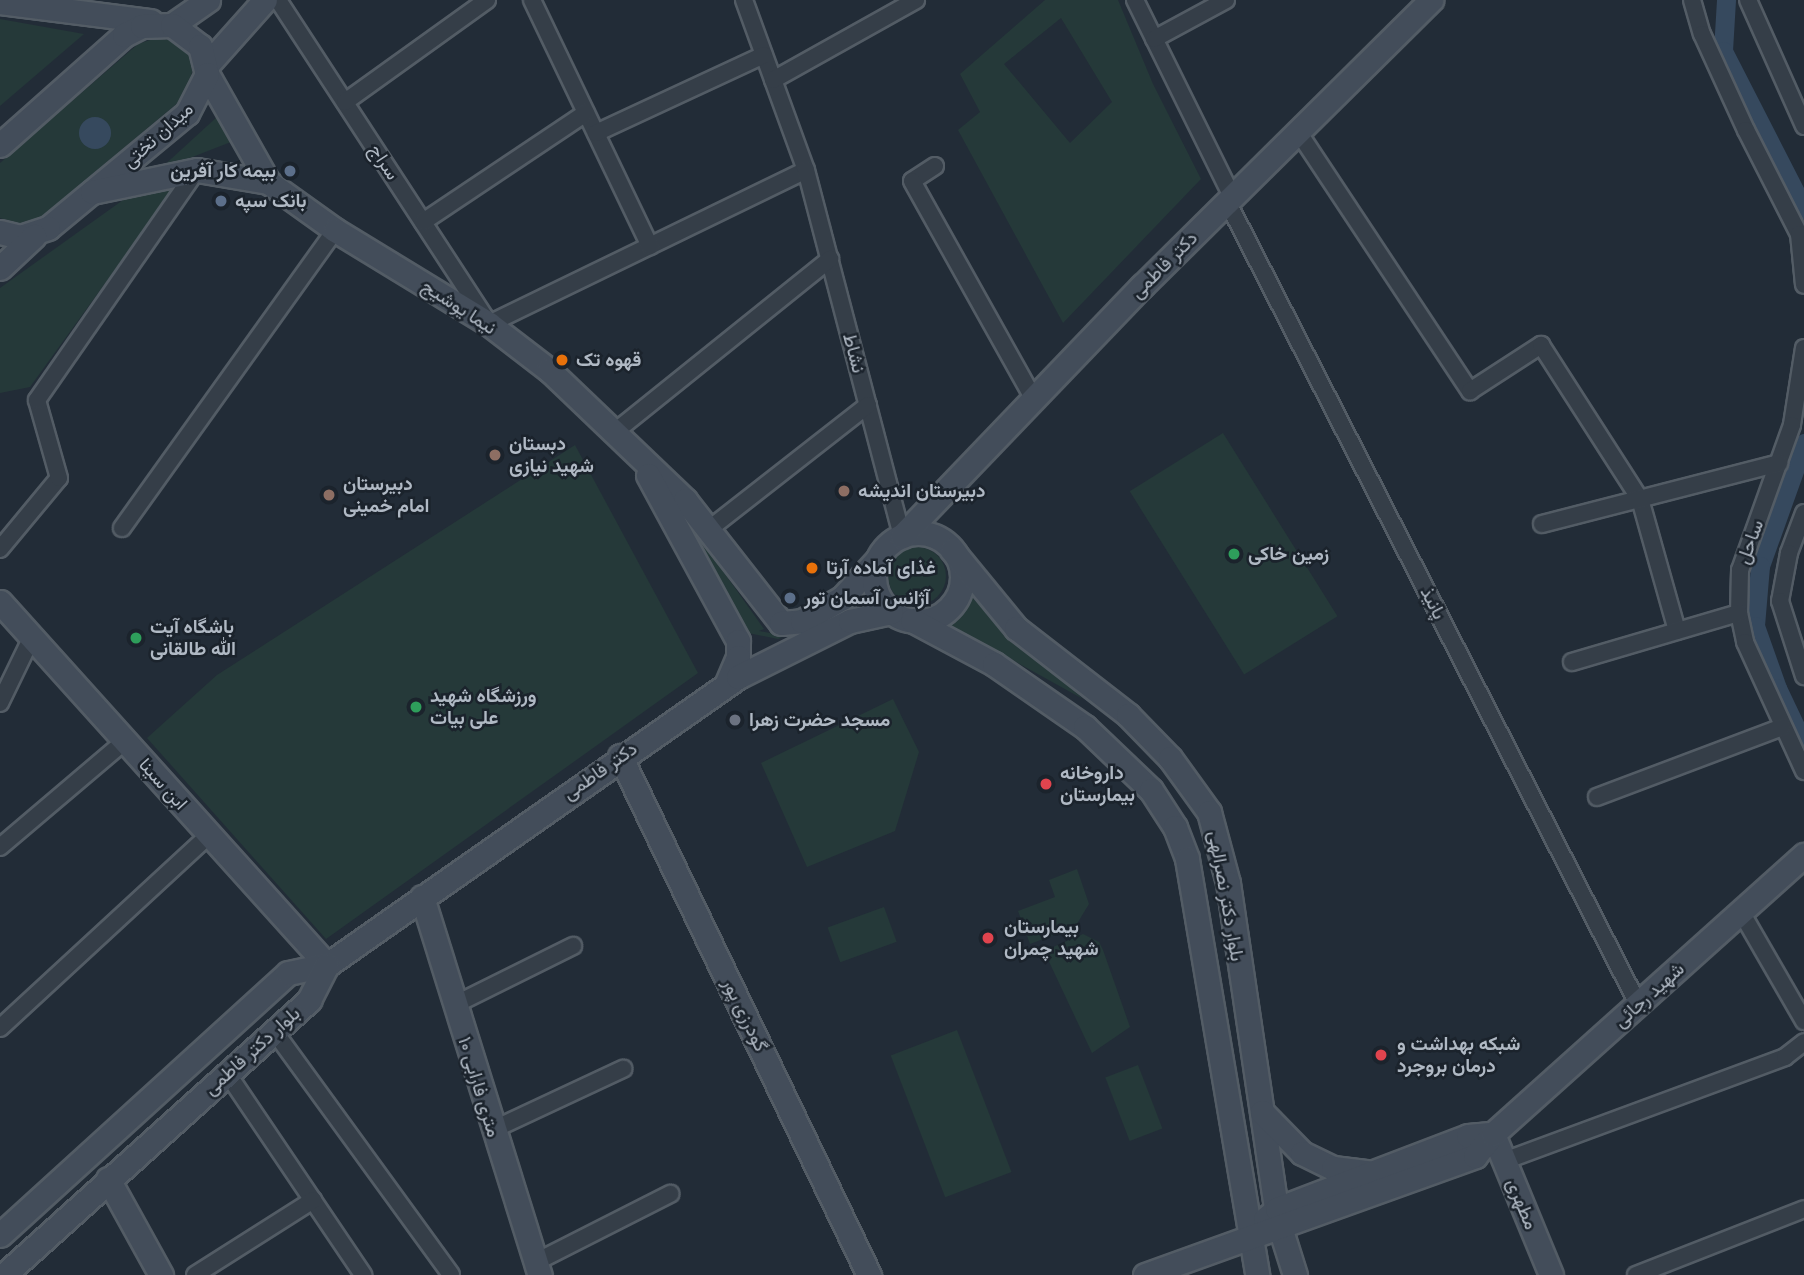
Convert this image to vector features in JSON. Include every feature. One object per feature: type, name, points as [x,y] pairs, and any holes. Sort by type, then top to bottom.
[{"type":"street","points":[[0,145],[124,35],[165,23],[208,0]]},
{"type":"street","name":"میدان تختی","points":[[0,268],[34,236],[187,113],[207,70],[265,0]]},
{"type":"street","name":"سراج","points":[[278,0],[489,324]]},
{"type":"street","points":[[345,102],[487,0]]},
{"type":"street","points":[[532,0],[650,246]]},
{"type":"street","name":"نشاط","points":[[744,0],[806,170],[902,536]]},
{"type":"street","points":[[773,80],[916,0]]},
{"type":"street","name":"پانیذ","points":[[1135,0],[1230,201],[1638,1004]]},
{"type":"street","points":[[1154,38],[1226,0]]},
{"type":"street","points":[[1692,0],[1746,130],[1799,234],[1804,285]]},
{"type":"street","points":[[1748,0],[1797,98],[1804,125]]},
{"type":"street","points":[[0,2],[165,23],[200,46],[207,70]]},
{"type":"street","name":"دکتر فاطمی","points":[[902,536],[1428,2]]},
{"type":"street","points":[[596,133],[764,55]]},
{"type":"street","name":"نیما یوشیج","points":[[207,70],[268,182],[335,230],[489,324],[549,370],[616,431],[708,530],[782,623],[802,621],[842,598],[877,560]]},
{"type":"street","points":[[423,222],[586,113]]},
{"type":"street","points":[[1299,134],[1470,391],[1542,345],[1640,499],[1677,631]]},
{"type":"street","points":[[935,166],[912,181],[1034,399]]},
{"type":"street","points":[[0,549],[59,478],[37,401],[198,170]]},
{"type":"street","name":"نیما یوشیج","points":[[92,192],[198,170],[268,182]]},
{"type":"street","points":[[489,324],[806,170]]},
{"type":"street","points":[[122,528],[335,230]]},
{"type":"street","points":[[0,232],[34,236]]},
{"type":"street","points":[[616,431],[830,259]]},
{"type":"street","name":"ساحل","points":[[1804,348],[1792,425],[1740,570],[1739,614],[1745,642],[1804,771]]},
{"type":"street","points":[[708,530],[868,405]]},
{"type":"street","name":"نیما یوشیج","points":[[635,451],[738,641],[738,657],[726,685]]},
{"type":"street","points":[[1542,524],[1779,463]]},
{"type":"street","points":[[1804,513],[1789,553],[1780,601],[1804,676]]},
{"type":"street","points":[[924,533],[952,550],[961,570],[958,593],[945,611],[902,616],[874,583],[877,560],[902,536],[924,533]]},
{"type":"street","name":"بلوار دکتر نصرالهی","points":[[952,550],[1016,628],[1108,700],[1170,758],[1202,799],[1217,831],[1278,1219],[1295,1275]]},
{"type":"street","name":"ابن سینا","points":[[0,602],[327,965]]},
{"type":"street","points":[[1572,662],[1739,614]]},
{"type":"street","name":"دکتر فاطمی","points":[[327,965],[620,756],[726,685],[799,642],[849,621],[902,616]]},
{"type":"street","name":"بلوار دکتر نصرالهی","points":[[902,616],[994,664],[1085,727],[1152,790],[1187,859],[1247,1235],[1257,1275]]},
{"type":"street","points":[[1,697],[32,638]]},
{"type":"street","points":[[1085,727],[1108,700]]},
{"type":"street","points":[[1597,797],[1782,727]]},
{"type":"street","points":[[0,847],[125,741]]},
{"type":"street","name":"گودرزی پور","points":[[620,756],[869,1275]]},
{"type":"street","points":[[0,1028],[209,835]]},
{"type":"street","name":"شهید رجائی","points":[[1278,1219],[1451,1167],[1475,1156],[1493,1134],[1804,856]]},
{"type":"street","name":"۱۰ متری فارابی","points":[[422,897],[537,1269]]},
{"type":"street","points":[[1741,912],[1804,1021]]},
{"type":"street","points":[[454,1005],[573,946]]},
{"type":"street","name":"بلوار دکتر فاطمی","points":[[4,1275],[309,1000],[327,965]]},
{"type":"street","name":"بلوار دکتر فاطمی","points":[[0,1235],[288,973],[327,965]]},
{"type":"street","points":[[274,1031],[451,1275]]},
{"type":"street","points":[[1504,1161],[1786,1056],[1804,1042]]},
{"type":"street","points":[[492,1130],[623,1069]]},
{"type":"street","points":[[227,1073],[363,1275]]},
{"type":"street","points":[[1261,1112],[1291,1145],[1318,1161],[1343,1170],[1378,1172]]},
{"type":"street","name":"شهید رجائی","points":[[1146,1275],[1247,1235],[1378,1172],[1468,1136],[1493,1134]]},
{"type":"street","name":"مطهری","points":[[1493,1134],[1551,1275]]},
{"type":"street","points":[[108,1179],[161,1275]]},
{"type":"street","points":[[537,1269],[670,1194]]},
{"type":"street","points":[[195,1275],[313,1200]]},
{"type":"street","points":[[1636,1275],[1804,1209]]},
{"type":"green space","points":[[1045,0],[1118,0],[1153,84],[1201,179],[1063,323],[958,130],[980,112],[960,74]],"holes":[[[1061,18],[1112,102],[1070,143],[1004,64]]]},
{"type":"green space","points":[[0,19],[84,34],[0,106]]},
{"type":"green space","points":[[159,37],[181,44],[194,64],[186,96],[40,218],[20,224],[0,218],[0,163],[138,44]]},
{"type":"green space","points":[[218,116],[236,140],[159,170]]},
{"type":"green space","points":[[177,184],[30,387],[0,393],[0,288],[144,185]]},
{"type":"green space","name":"زمین خاکی","points":[[1223,433],[1337,616],[1244,674],[1130,491]]},
{"type":"green space","name":"ورزشگاه شهید علی بیات","points":[[575,445],[698,673],[326,939],[147,738],[217,675]]},
{"type":"green space","points":[[672,499],[764,629],[759,631],[781,635],[846,606],[778,639],[748,633]]},
{"type":"green space","points":[[917,547],[928,549],[941,560],[946,576],[944,587],[933,600],[917,605],[906,603],[893,592],[888,576],[890,565],[901,552]]},
{"type":"green space","points":[[968,594],[1083,699],[944,622]]},
{"type":"green space","points":[[893,699],[919,752],[895,831],[807,867],[761,763]]},
{"type":"green space","points":[[1077,869],[1089,904],[1075,927],[1030,944],[1018,911],[1055,897],[1049,880]]},
{"type":"green space","points":[[884,907],[897,942],[840,962],[828,928]]},
{"type":"green space","points":[[1083,934],[1099,942],[1130,1027],[1092,1053],[1044,951]]},
{"type":"green space","points":[[957,1030],[1011,1172],[945,1197],[891,1055]]},
{"type":"green space","points":[[1138,1065],[1162,1128],[1130,1141],[1105,1078]]},
{"type":"water","points":[[95,117],[106,122],[111,133],[106,144],[95,149],[84,144],[79,133],[84,122]]},
{"type":"waterway","points":[[1726,0],[1723,51],[1804,209]]},
{"type":"waterway","points":[[1804,443],[1760,566],[1755,626],[1777,688],[1804,745]]},
{"type":"place","name":"بیمه کار آفرین","points":[[290,171]]},
{"type":"place","name":"بانک سپه","points":[[221,201]]},
{"type":"place","name":"قهوه تک","points":[[562,360]]},
{"type":"place","name":"دبستان شهید نیازی","points":[[495,455]]},
{"type":"place","name":"دبیرستان اندیشه","points":[[844,491]]},
{"type":"place","name":"دبیرستان امام خمینی","points":[[329,495]]},
{"type":"place","name":"زمین خاکی","points":[[1234,554]]},
{"type":"place","name":"غذای آماده آرتا","points":[[812,568]]},
{"type":"place","name":"آژانس آسمان تور","points":[[790,598]]},
{"type":"place","name":"باشگاه آیت الله طالقانی","points":[[136,638]]},
{"type":"place","name":"ورزشگاه شهید علی بیات","points":[[416,707]]},
{"type":"place","name":"مسجد حضرت زهرا","points":[[735,720]]},
{"type":"place","name":"داروخانه بیمارستان","points":[[1046,784]]},
{"type":"place","name":"بیمارستان شهید چمران","points":[[988,938]]},
{"type":"place","name":"شبکه بهداشت و درمان بروجرد","points":[[1381,1055]]}]
